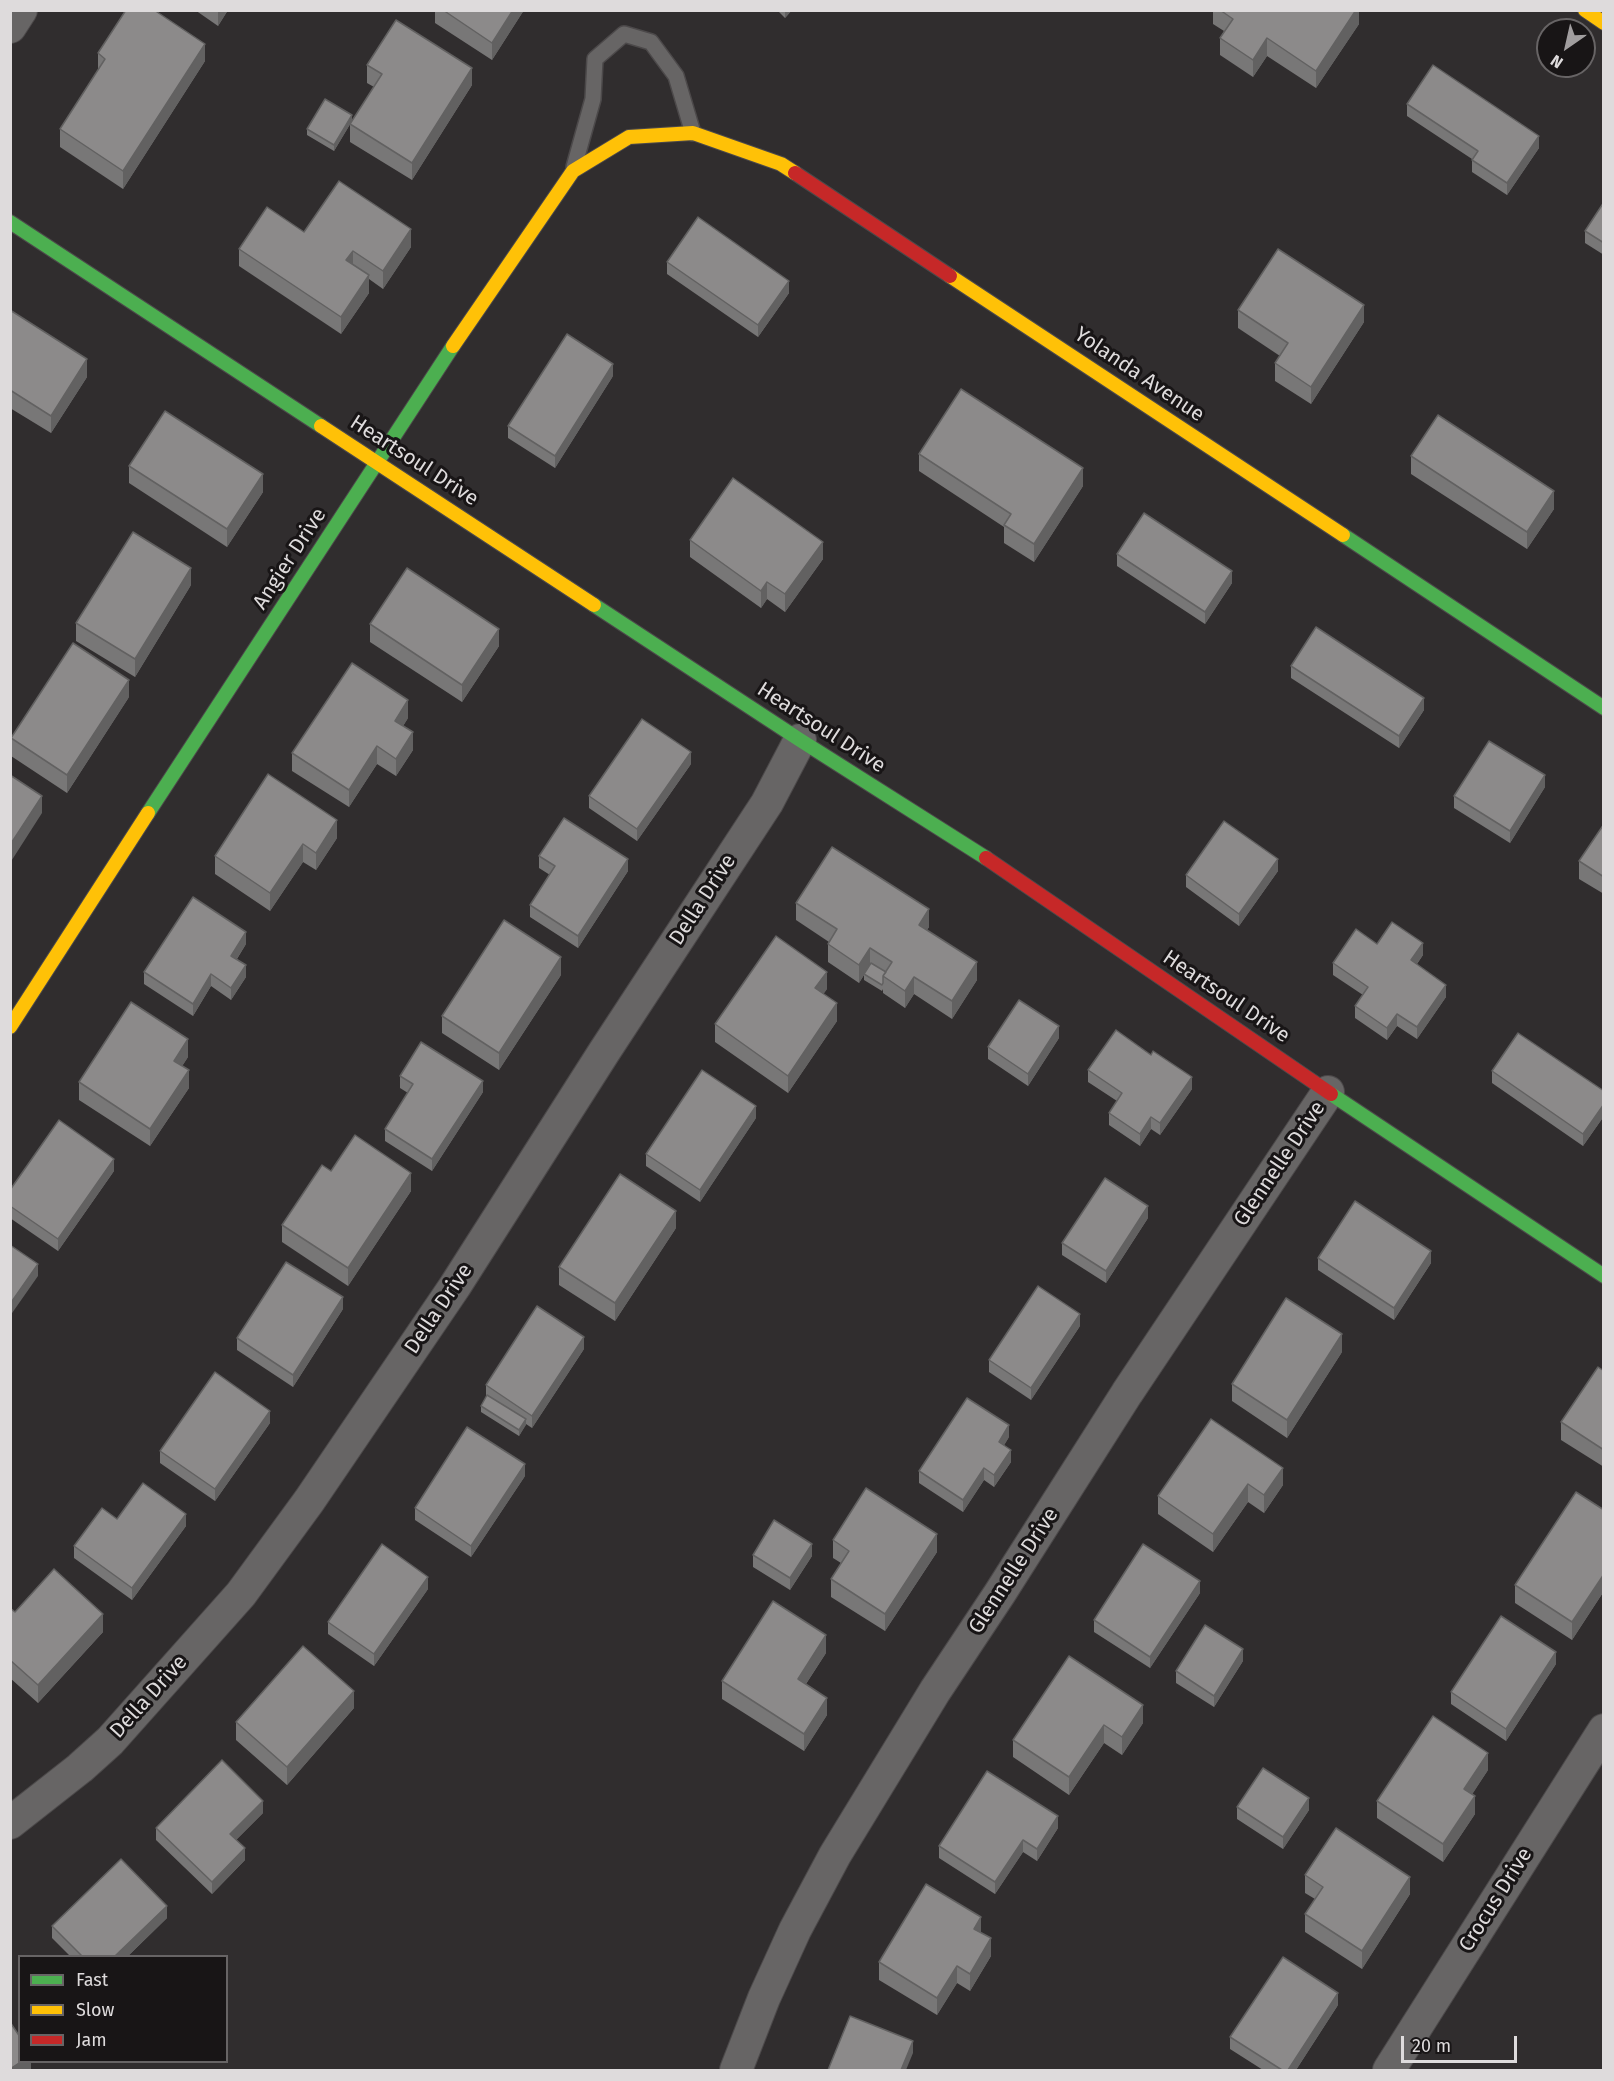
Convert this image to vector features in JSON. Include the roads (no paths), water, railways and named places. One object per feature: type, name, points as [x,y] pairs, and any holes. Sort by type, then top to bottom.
[{"type":"street","points":[[10,27],[21,10]]},
{"type":"street","points":[[1584,10],[1604,23]]},
{"type":"street","name":"Yolanda Avenue","points":[[629,137],[693,133],[781,164],[1604,708]]},
{"type":"street","name":"Angier Drive","points":[[10,1027],[420,395],[573,171],[629,137]]},
{"type":"street","name":"Heartsoul Drive","points":[[10,222],[800,740],[977,852],[1328,1092],[1604,1276]]},
{"type":"street","name":"Della Drive","points":[[10,1823],[80,1768],[110,1741],[248,1585],[309,1501],[455,1286],[610,1042],[767,803],[800,740]]},
{"type":"street","name":"Glennelle Drive","points":[[736,2070],[764,1998],[795,1930],[835,1855],[935,1691],[1127,1393],[1328,1092]]},
{"type":"street","name":"Crocus Drive","points":[[1389,2070],[1604,1730]]},
{"type":"lane","points":[[573,171],[593,99],[595,59],[624,34],[651,42],[676,76],[693,133]]}]
